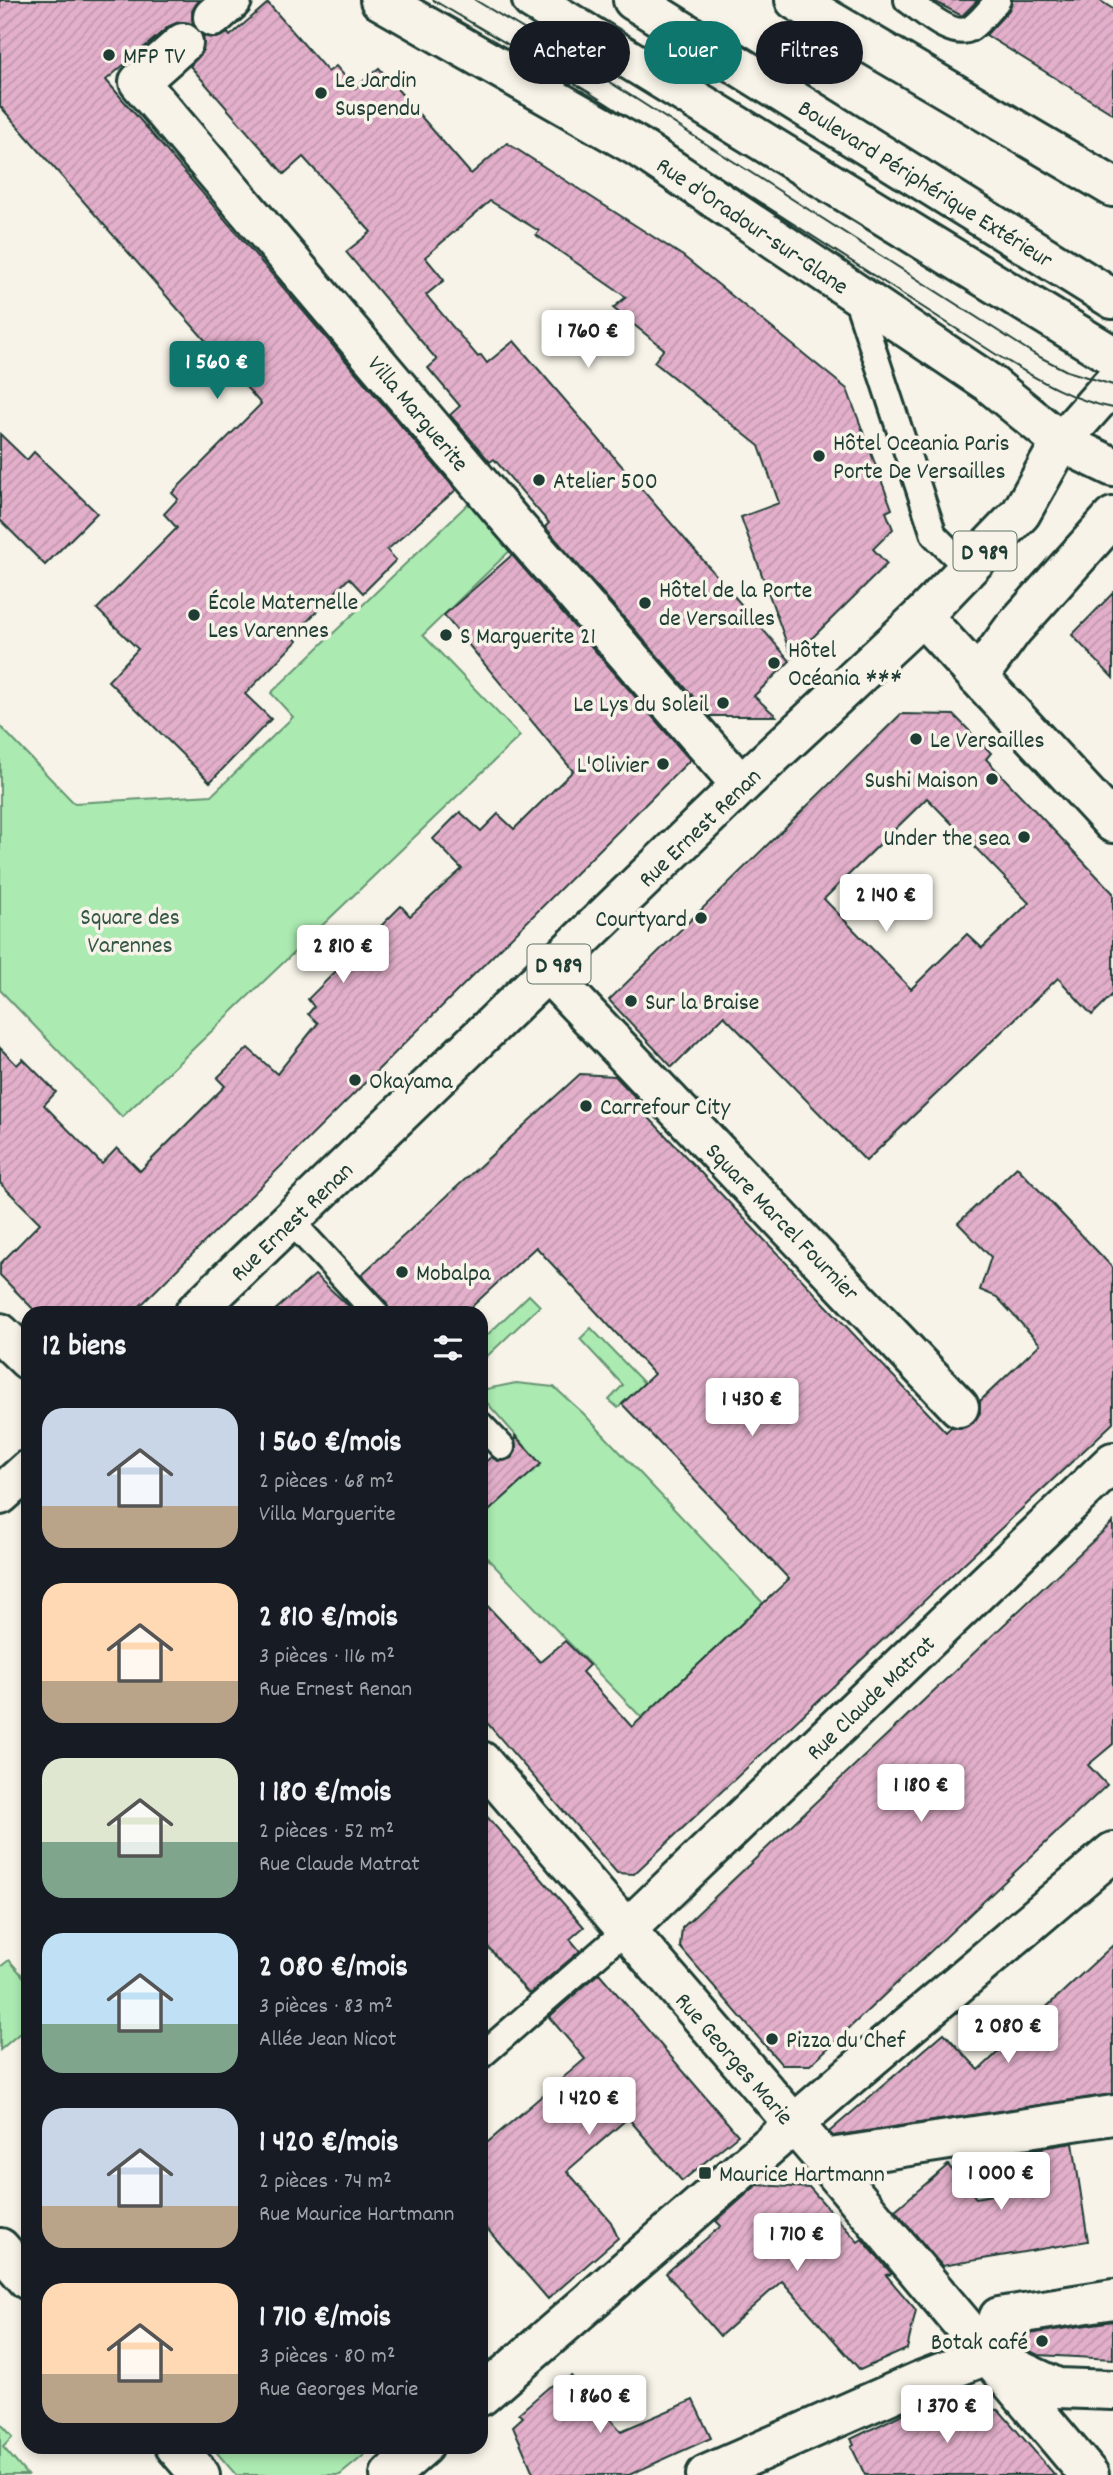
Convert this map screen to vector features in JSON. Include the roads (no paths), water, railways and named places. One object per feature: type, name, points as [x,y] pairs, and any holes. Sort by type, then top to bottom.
[{"type":"main road","name":"Rue d'Oradour-sur-Glane","points":[[380,0],[638,147],[1006,395],[1061,442],[1113,467]]},
{"type":"main road","points":[[532,0],[1113,356]]},
{"type":"main road","name":"Boulevard Périphérique Extérieur","points":[[633,0],[1113,299]]},
{"type":"main road","points":[[795,0],[1113,187]]},
{"type":"main road","name":"Villa Marguerite","points":[[183,43],[139,82],[502,510],[741,785]]},
{"type":"main road","name":"Rue Ernest Renan","points":[[201,1306],[549,974],[741,785],[922,616],[1021,513],[1061,442],[1113,383]]},
{"type":"main road","points":[[978,677],[1013,629],[1113,517]]},
{"type":"main road","points":[[922,616],[1113,823]]},
{"type":"main road","name":"Square Marcel Fournier","points":[[549,974],[960,1407]]},
{"type":"main road","points":[[0,1333],[21,1353]]},
{"type":"main road","name":"Rue Claude Matrat","points":[[625,1931],[1113,1462]]},
{"type":"main road","points":[[0,1495],[21,1476]]},
{"type":"main road","name":"Rue Georges Marie","points":[[488,1770],[824,2159],[1089,2475]]},
{"type":"main road","points":[[488,2390],[793,2124],[1113,1852]]},
{"type":"main road","points":[[824,2159],[1113,2115]]},
{"type":"main road","points":[[0,2248],[21,2272]]},
{"type":"main road","points":[[987,2355],[999,2317],[1113,2299]]},
{"type":"main road","points":[[706,2475],[920,2381],[987,2355],[1057,2388],[1113,2390]]},
{"type":"main road","points":[[182,2454],[200,2475]]},
{"type":"main road","points":[[390,2475],[414,2454]]},
{"type":"lane","points":[[908,0],[952,29],[962,31],[970,29],[999,0]]},
{"type":"lane","points":[[856,293],[934,535],[968,569]]},
{"type":"lane","points":[[291,1221],[369,1306]]},
{"type":"lane","points":[[488,1432],[502,1447]]},
{"type":"lane","points":[[488,2050],[625,1931]]},
{"type":"tram line","points":[[433,0],[587,91],[997,355],[1067,394],[1113,408]]},
{"type":"tram line","points":[[475,0],[572,58],[1034,354],[1067,371],[1113,385]]},
{"type":"place","name":"MFP TV","points":[[109,55]]},
{"type":"place","name":"Le Jardin Suspendu","points":[[321,93]]},
{"type":"place","name":"Hôtel Oceania Paris Porte De Versailles","points":[[819,456]]},
{"type":"place","name":"Atelier 500","points":[[539,480]]},
{"type":"place","name":"Hôtel de la Porte de Versailles","points":[[645,603]]},
{"type":"place","name":"École Maternelle Les Varennes","points":[[194,615]]},
{"type":"place","name":"S Marguerite 21","points":[[446,635]]},
{"type":"place","name":"Hôtel Océania ***","points":[[774,663]]},
{"type":"place","name":"Le Lys du Soleil","points":[[723,703]]},
{"type":"place","name":"Le Versailles","points":[[916,739]]},
{"type":"place","name":"L'Olivier","points":[[663,764]]},
{"type":"place","name":"Sushi Maison","points":[[992,779]]},
{"type":"place","name":"Under the sea","points":[[1024,837]]},
{"type":"place","name":"Courtyard","points":[[701,918]]},
{"type":"place","name":"Sur la Braise","points":[[631,1001]]},
{"type":"place","name":"Okayama","points":[[355,1080]]},
{"type":"place","name":"Carrefour City","points":[[586,1106]]},
{"type":"place","name":"Mobalpa","points":[[402,1272]]},
{"type":"place","name":"Pizza du Chef","points":[[772,2039]]},
{"type":"place","name":"Maurice Hartmann","points":[[705,2173]]},
{"type":"place","name":"Botak café","points":[[1042,2341]]},
{"type":"park label","name":"Square des Varennes","points":[[130,930]]}]
